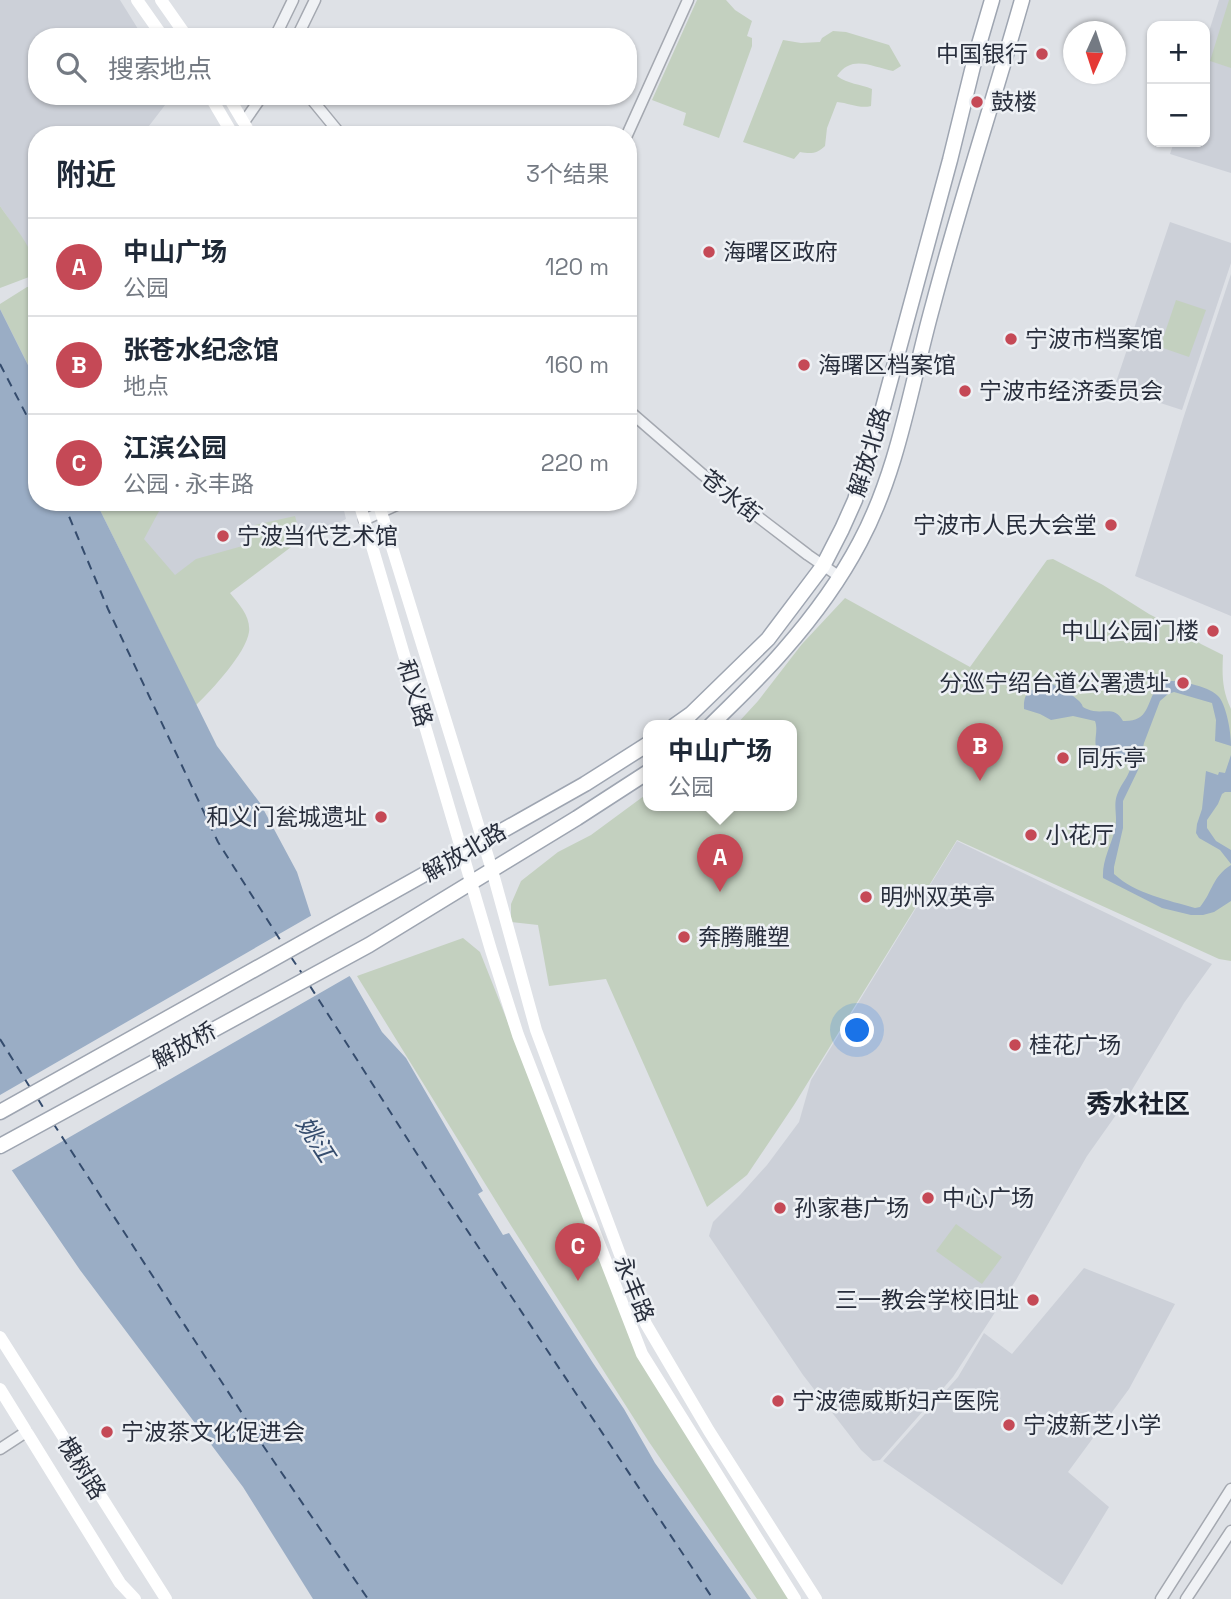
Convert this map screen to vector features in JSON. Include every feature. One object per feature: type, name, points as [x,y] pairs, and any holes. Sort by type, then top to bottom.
[{"type":"main road","points":[[137,0],[157,28]]},
{"type":"main road","points":[[161,0],[181,28]]},
{"type":"main road","name":"解放北路","points":[[682,720],[768,639],[823,566],[855,500],[881,415],[992,0]]},
{"type":"main road","name":"解放北路","points":[[716,720],[784,651],[839,577],[861,541],[881,494],[895,451],[933,303],[1022,0]]},
{"type":"main road","points":[[215,105],[228,126]]},
{"type":"main road","points":[[236,105],[246,126]]},
{"type":"main road","name":"和义路","points":[[361,511],[471,883]]},
{"type":"main road","name":"和义路","points":[[380,511],[492,870]]},
{"type":"main road","name":"解放北路","points":[[351,916],[584,784],[643,747]]},
{"type":"main road","name":"解放北路","points":[[369,945],[643,775]]},
{"type":"main road","name":"永丰路","points":[[492,870],[536,1030],[646,1324],[709,1431],[816,1599]]},
{"type":"main road","name":"永丰路","points":[[471,883],[518,1035],[642,1354],[795,1599]]},
{"type":"main road","name":"解放桥","points":[[0,1112],[351,916]]},
{"type":"main road","name":"解放桥","points":[[0,1146],[369,945]]},
{"type":"main road","name":"槐树路","points":[[0,1337],[166,1599]]},
{"type":"main road","name":"槐树路","points":[[0,1390],[120,1583],[135,1599]]},
{"type":"street","points":[[279,28],[293,0]]},
{"type":"street","points":[[301,28],[315,0]]},
{"type":"street","points":[[631,126],[688,0]]},
{"type":"street","points":[[275,28],[284,18]]},
{"type":"street","points":[[244,122],[256,105]]},
{"type":"street","points":[[316,105],[334,126]]},
{"type":"street","name":"苍水街","points":[[637,418],[702,474],[839,577]]},
{"type":"street","points":[[363,520],[374,511]]},
{"type":"street","points":[[0,1449],[26,1432]]},
{"type":"street","points":[[1161,1599],[1231,1489]]},
{"type":"street","points":[[1186,1599],[1231,1531]]},
{"type":"shaded area","points":[[0,0],[120,0],[137,28],[28,28],[28,105],[165,105],[149,126],[28,126],[28,249],[0,206]]},
{"type":"shaded area","points":[[1219,0],[1231,0],[1231,173],[1170,154],[1172,147],[1210,147],[1210,28]]},
{"type":"shaded area","points":[[1170,222],[1231,243],[1231,263],[1182,410],[1114,388]]},
{"type":"shaded area","points":[[1231,274],[1231,616],[1135,576]]},
{"type":"shaded area","points":[[150,511],[344,511],[346,519],[313,537],[176,582],[130,542]]},
{"type":"shaded area","points":[[957,841],[1212,964],[1184,1003],[1123,1105],[1087,1156],[1016,1280],[953,1377],[880,1460],[873,1461],[861,1450],[803,1375],[709,1236],[713,1222],[767,1165],[799,1122],[811,1080]]},
{"type":"shaded area","name":"宁波新芝小学","points":[[1084,1268],[1175,1304],[1129,1389],[1068,1472],[1109,1507],[1062,1585],[883,1461],[958,1377],[984,1333],[1012,1354]]},
{"type":"green space","points":[[697,0],[726,0],[735,10],[752,21],[747,36],[752,38],[752,46],[719,138],[683,125],[686,113],[652,100]]},
{"type":"green space","points":[[1229,0],[1231,0],[1231,68],[1210,61]]},
{"type":"green space","points":[[833,31],[846,32],[889,45],[901,66],[893,71],[863,64],[849,65],[837,76],[872,89],[871,106],[837,102],[827,128],[825,146],[814,153],[800,152],[794,159],[743,142],[783,40],[820,42]]},
{"type":"green space","points":[[0,206],[28,248],[28,277],[0,288]]},
{"type":"green space","points":[[27,287],[28,365],[0,309],[0,304]]},
{"type":"green space","points":[[1176,300],[1206,310],[1189,357],[1160,347]]},
{"type":"green space","points":[[100,511],[159,511],[144,539],[175,575],[196,559],[246,545],[244,535],[255,525],[295,516],[299,531],[307,535],[230,593],[248,621],[247,641],[227,671],[196,705]]},
{"type":"green space","points":[[1053,559],[1103,585],[1223,655],[1223,682],[1231,709],[1231,961],[1219,959],[957,840],[794,1105],[747,1175],[707,1207],[606,979],[549,986],[538,925],[511,922],[511,904],[521,881],[558,852],[591,835],[643,797],[643,811],[797,811],[797,720],[741,720],[802,644],[845,598],[970,667],[1047,560]]},
{"type":"green space","points":[[463,938],[480,952],[633,1338],[792,1599],[757,1599],[649,1442],[357,976]]},
{"type":"green space","points":[[956,1224],[1002,1257],[982,1284],[936,1251]]},
{"type":"water","name":"姚江","points":[[0,309],[28,365],[28,511],[100,511],[217,746],[260,803],[297,872],[317,934],[351,978],[382,1032],[406,1058],[483,1191],[478,1194],[503,1235],[509,1233],[624,1409],[655,1463],[751,1599],[313,1599],[243,1487],[80,1270],[0,1153]]},
{"type":"water","points":[[1170,681],[1189,683],[1219,697],[1226,714],[1231,746],[1215,741],[1216,720],[1212,703],[1174,692],[1160,701],[1144,743],[1138,770],[1123,801],[1123,828],[1114,874],[1132,887],[1195,908],[1200,907],[1216,879],[1231,865],[1231,901],[1214,912],[1203,915],[1162,908],[1103,878],[1105,859],[1116,825],[1116,799],[1130,770],[1131,759],[1098,751],[1095,721],[1073,716],[1051,720],[1024,709],[1028,693],[1050,683],[1073,696],[1085,708],[1116,713],[1123,721],[1131,721],[1146,711],[1157,687]]},
{"type":"water","points":[[1231,755],[1231,792],[1222,794],[1207,820],[1207,828],[1216,841],[1231,850],[1231,864],[1220,850],[1199,838],[1196,833],[1202,809],[1206,771],[1218,775],[1219,772],[1225,773]]},
{"type":"pier","points":[[314,914],[320,933],[353,974],[9,1172],[0,1159],[0,1095]]},
{"type":"ferry route","points":[[0,364],[28,418]]},
{"type":"ferry route","points":[[67,511],[108,609],[218,842],[284,946]]},
{"type":"ferry route","points":[[291,957],[303,975]]},
{"type":"ferry route","points":[[310,986],[433,1179],[713,1599]]},
{"type":"ferry route","points":[[0,1039],[31,1089]]},
{"type":"ferry route","points":[[38,1099],[46,1112]]},
{"type":"ferry route","points":[[53,1123],[264,1447],[368,1599]]},
{"type":"place","name":"中国银行","points":[[1042,54]]},
{"type":"place","name":"鼓楼","points":[[977,102]]},
{"type":"place","name":"海曙区政府","points":[[709,252]]},
{"type":"place","name":"宁波市档案馆","points":[[1011,339]]},
{"type":"place","name":"海曙区档案馆","points":[[804,365]]},
{"type":"place","name":"宁波市经济委员会","points":[[965,391]]},
{"type":"place","name":"宁波市人民大会堂","points":[[1111,525]]},
{"type":"place","name":"宁波当代艺术馆","points":[[223,536]]},
{"type":"place","name":"中山公园门楼","points":[[1213,631]]},
{"type":"place","name":"分巡宁绍台道公署遗址","points":[[1183,683]]},
{"type":"place","name":"同乐亭","points":[[1063,758]]},
{"type":"place","name":"张苍水纪念馆","points":[[980,781]]},
{"type":"place","name":"和义门瓮城遗址","points":[[381,817]]},
{"type":"place","name":"小花厅","points":[[1031,835]]},
{"type":"place","name":"中山广场","points":[[720,892]]},
{"type":"place","name":"明州双英亭","points":[[866,897]]},
{"type":"place","name":"奔腾雕塑","points":[[684,937]]},
{"type":"place","name":"桂花广场","points":[[1015,1045]]},
{"type":"place","name":"中心广场","points":[[928,1198]]},
{"type":"place","name":"孙家巷广场","points":[[780,1208]]},
{"type":"place","name":"江滨公园","points":[[578,1281]]},
{"type":"place","name":"三一教会学校旧址","points":[[1033,1300]]},
{"type":"place","name":"宁波德威斯妇产医院","points":[[778,1401]]},
{"type":"place","name":"宁波新芝小学","points":[[1009,1425]]},
{"type":"place","name":"宁波茶文化促进会","points":[[107,1432]]},
{"type":"district","name":"秀水社区","points":[[1138,1104]]}]
